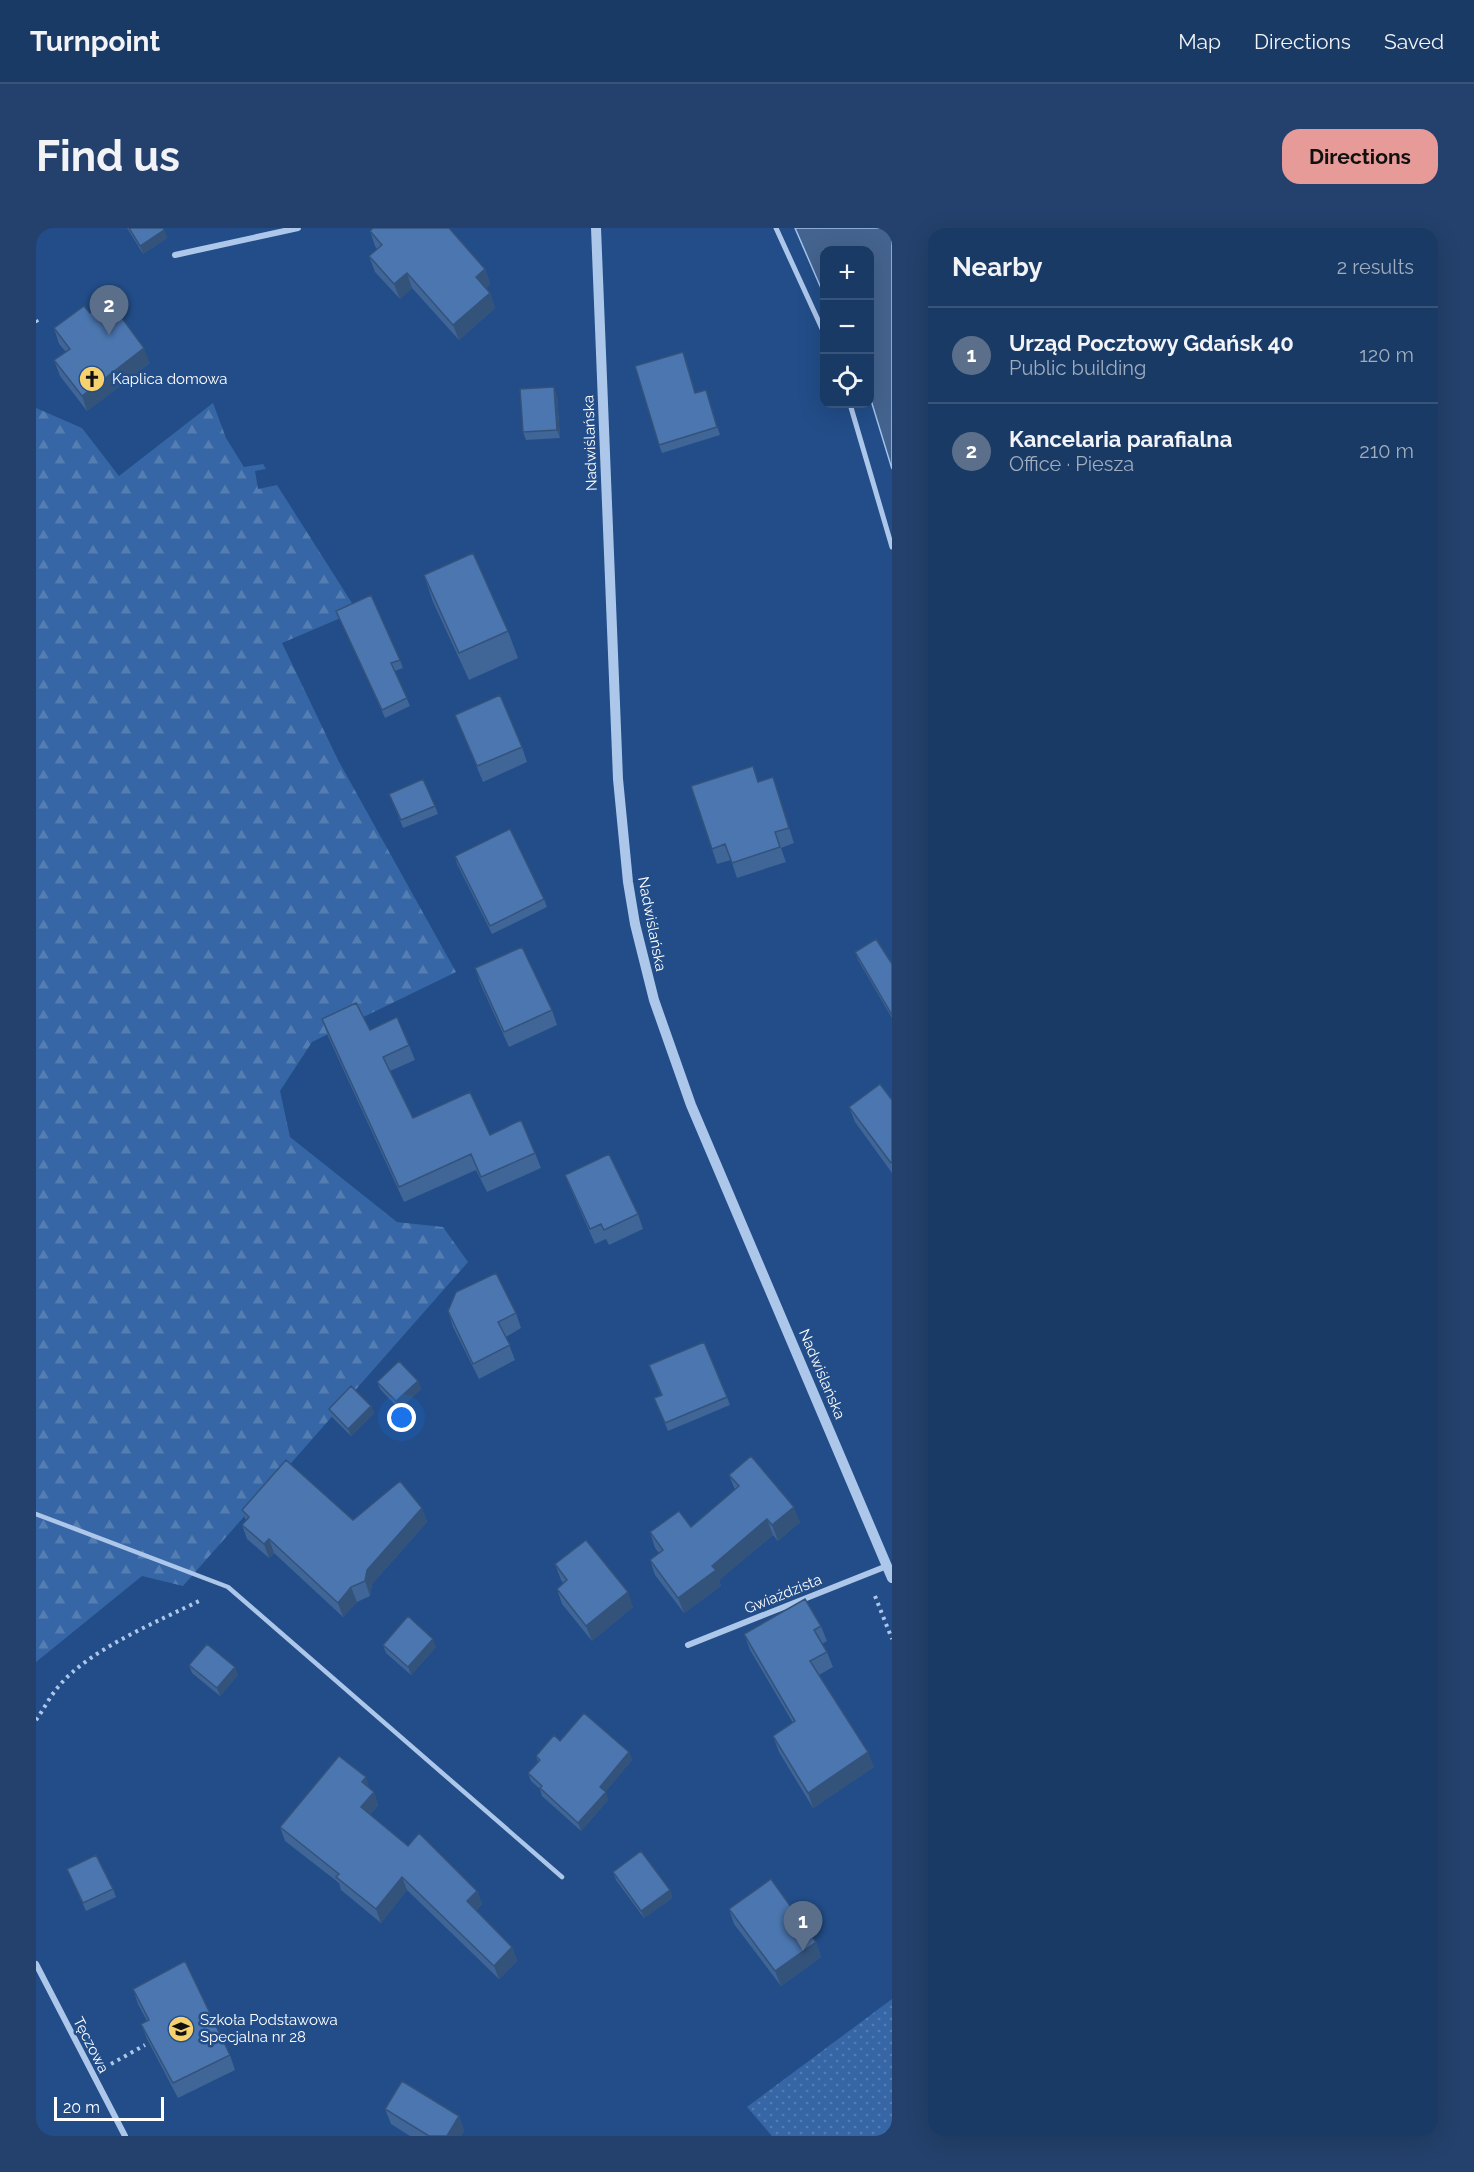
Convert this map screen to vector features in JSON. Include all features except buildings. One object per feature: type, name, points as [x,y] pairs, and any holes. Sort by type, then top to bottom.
[{"type":"street","points":[[175,255],[298,228]]},
{"type":"street","name":"Nadwiślańska","points":[[596,228],[618,779],[634,924],[654,1000],[691,1106],[892,1578]]},
{"type":"street","points":[[776,228],[820,322]]},
{"type":"street","points":[[851,408],[892,547]]},
{"type":"street","name":"Gwiaździsta","points":[[688,1645],[887,1566]]},
{"type":"street","name":"Tęczowa","points":[[36,1964],[125,2136]]},
{"type":"lane","points":[[36,1514],[228,1587],[561,1877]]},
{"type":"path","points":[[867,1574],[892,1639]]},
{"type":"path","points":[[36,1720],[60,1685],[83,1664],[130,1635],[228,1587]]},
{"type":"path","points":[[91,2073],[145,2045]]},
{"type":"green space","points":[[213,403],[226,438],[244,467],[263,464],[266,469],[255,471],[258,489],[277,485],[357,611],[282,643],[338,760],[456,972],[312,1042],[280,1091],[290,1137],[397,1222],[443,1227],[468,1262],[183,1586],[142,1576],[36,1662],[36,408],[82,428],[119,476]]},
{"type":"green space","points":[[892,1999],[892,2136],[772,2136],[747,2107]]},
{"type":"shaded area","points":[[795,228],[892,228],[892,469],[873,408],[874,246],[820,246],[820,286]]},
{"type":"place","name":"Kancelaria parafialna","points":[[109,335]]},
{"type":"place","name":"Kaplica domowa","points":[[92,379]]},
{"type":"place","name":"Urząd Pocztowy Gdańsk 40","points":[[803,1951]]},
{"type":"place","name":"Szkoła Podstawowa Specjalna nr 28","points":[[181,2029]]}]
